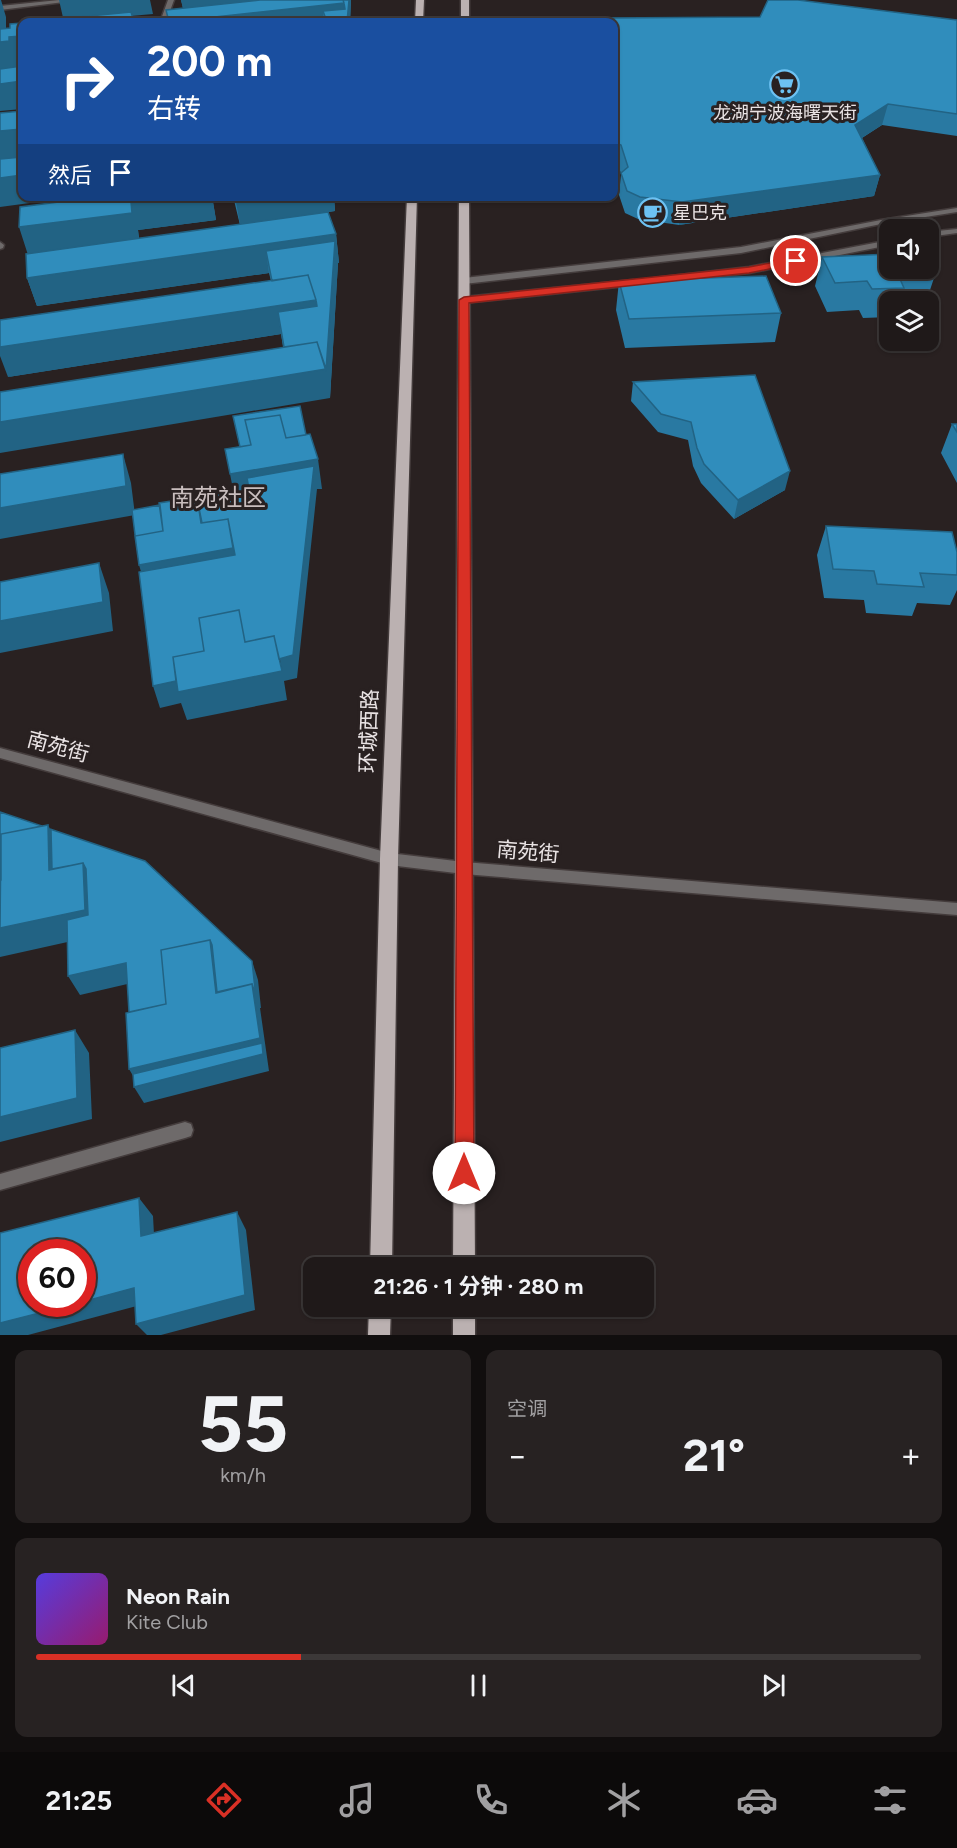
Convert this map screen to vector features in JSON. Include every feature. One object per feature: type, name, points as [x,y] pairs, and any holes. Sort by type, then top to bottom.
[{"type":"main road","points":[[419,18],[420,0]]},
{"type":"main road","points":[[465,0],[465,18]]},
{"type":"main road","name":"环城西路","points":[[381,1257],[389,858],[412,201]]},
{"type":"main road","points":[[464,201],[464,1257]]},
{"type":"main road","points":[[380,1317],[380,1335]]},
{"type":"main road","points":[[464,1317],[464,1335]]},
{"type":"street","points":[[0,8],[76,0]]},
{"type":"street","points":[[164,18],[171,0]]},
{"type":"street","points":[[464,281],[741,250],[881,222],[957,210]]},
{"type":"street","points":[[939,234],[957,231]]},
{"type":"street","points":[[464,300],[749,270],[879,244]]},
{"type":"street","name":"南苑街","points":[[0,753],[389,858],[464,868],[957,909]]},
{"type":"street","points":[[0,1182],[185,1130]]},
{"type":"building","points":[[260,0],[343,0],[344,3],[206,18],[168,18],[166,10]]},
{"type":"building","points":[[343,0],[349,0],[347,18],[326,18],[323,11],[345,9]]},
{"type":"building","name":"龙湖宁波海曙天街","points":[[768,0],[798,0],[957,20],[957,114],[888,104],[855,125],[880,175],[682,202],[640,197],[627,191],[621,173],[628,167],[621,145],[618,144],[618,18],[602,18],[760,17]]},
{"type":"building","points":[[131,12],[133,18],[69,18]]},
{"type":"building","points":[[18,23],[18,36],[9,37],[9,41],[0,42],[0,29],[10,28],[10,24]]},
{"type":"building","points":[[18,67],[18,82],[0,84],[0,69]]},
{"type":"building","points":[[18,111],[18,129],[0,131],[0,113]]},
{"type":"building","points":[[18,157],[18,176],[0,178],[0,159]]},
{"type":"building","points":[[66,201],[138,201],[131,202],[132,213],[19,227],[20,207]]},
{"type":"building","points":[[328,212],[336,234],[27,278],[26,254]]},
{"type":"building","points":[[335,241],[326,371],[317,342],[284,347],[278,312],[317,306],[308,275],[272,281],[266,251]]},
{"type":"building","points":[[879,254],[879,279],[900,279],[904,288],[872,289],[867,281],[835,283],[822,257]]},
{"type":"building","points":[[308,275],[316,300],[0,347],[0,320]]},
{"type":"building","points":[[766,276],[781,313],[629,319],[619,281]]},
{"type":"building","points":[[317,342],[326,369],[0,422],[0,392]]},
{"type":"building","points":[[755,375],[790,471],[738,500],[704,464],[697,448],[691,422],[661,414],[633,382]]},
{"type":"building","points":[[300,406],[306,435],[286,438],[280,415],[245,420],[251,445],[240,447],[233,416]]},
{"type":"building","points":[[280,415],[286,438],[310,434],[318,459],[230,474],[225,449],[251,445],[245,420]]},
{"type":"building","points":[[123,454],[126,486],[0,508],[0,474]]},
{"type":"building","points":[[314,466],[293,655],[279,659],[274,636],[245,642],[239,610],[199,618],[204,651],[173,657],[176,681],[153,686],[139,572],[235,555],[228,519],[202,523],[197,498],[249,489],[247,478]]},
{"type":"building","points":[[197,497],[201,523],[228,519],[233,548],[139,565],[135,536],[163,531],[159,503]]},
{"type":"building","points":[[160,505],[163,531],[135,536],[132,510]]},
{"type":"building","points":[[826,526],[952,532],[957,552],[957,575],[920,573],[924,587],[877,584],[874,571],[833,569]]},
{"type":"building","points":[[99,563],[103,602],[0,621],[0,582]]},
{"type":"building","points":[[239,610],[245,642],[274,636],[282,671],[178,692],[173,657],[204,651],[199,618]]},
{"type":"building","points":[[0,812],[42,826],[1,834],[1,880],[0,880]]},
{"type":"building","points":[[48,825],[49,870],[83,863],[85,910],[0,928],[1,834]]},
{"type":"building","points":[[50,829],[145,861],[252,961],[255,989],[252,984],[217,992],[210,940],[161,950],[166,1004],[129,1012],[126,963],[68,976],[67,920],[88,915],[86,869],[83,863],[52,869]]},
{"type":"building","points":[[210,940],[216,993],[252,984],[260,1038],[129,1069],[126,1013],[166,1004],[161,950]]},
{"type":"building","points":[[75,1030],[77,1098],[0,1117],[0,1048]]},
{"type":"building","points":[[262,1043],[263,1054],[134,1087],[133,1074]]},
{"type":"building","points":[[139,1198],[141,1236],[237,1212],[245,1295],[136,1324],[134,1288],[96,1298],[96,1239],[18,1239],[18,1317],[24,1317],[0,1323],[0,1233]]},
{"type":"place","name":"龙湖宁波海曙天街","points":[[785,84]]},
{"type":"place","name":"星巴克","points":[[652,213]]},
{"type":"district","name":"南苑社区","points":[[218,498]]},
{"type":"route","points":[[464,1173],[464,300],[749,270],[796,261]]}]
